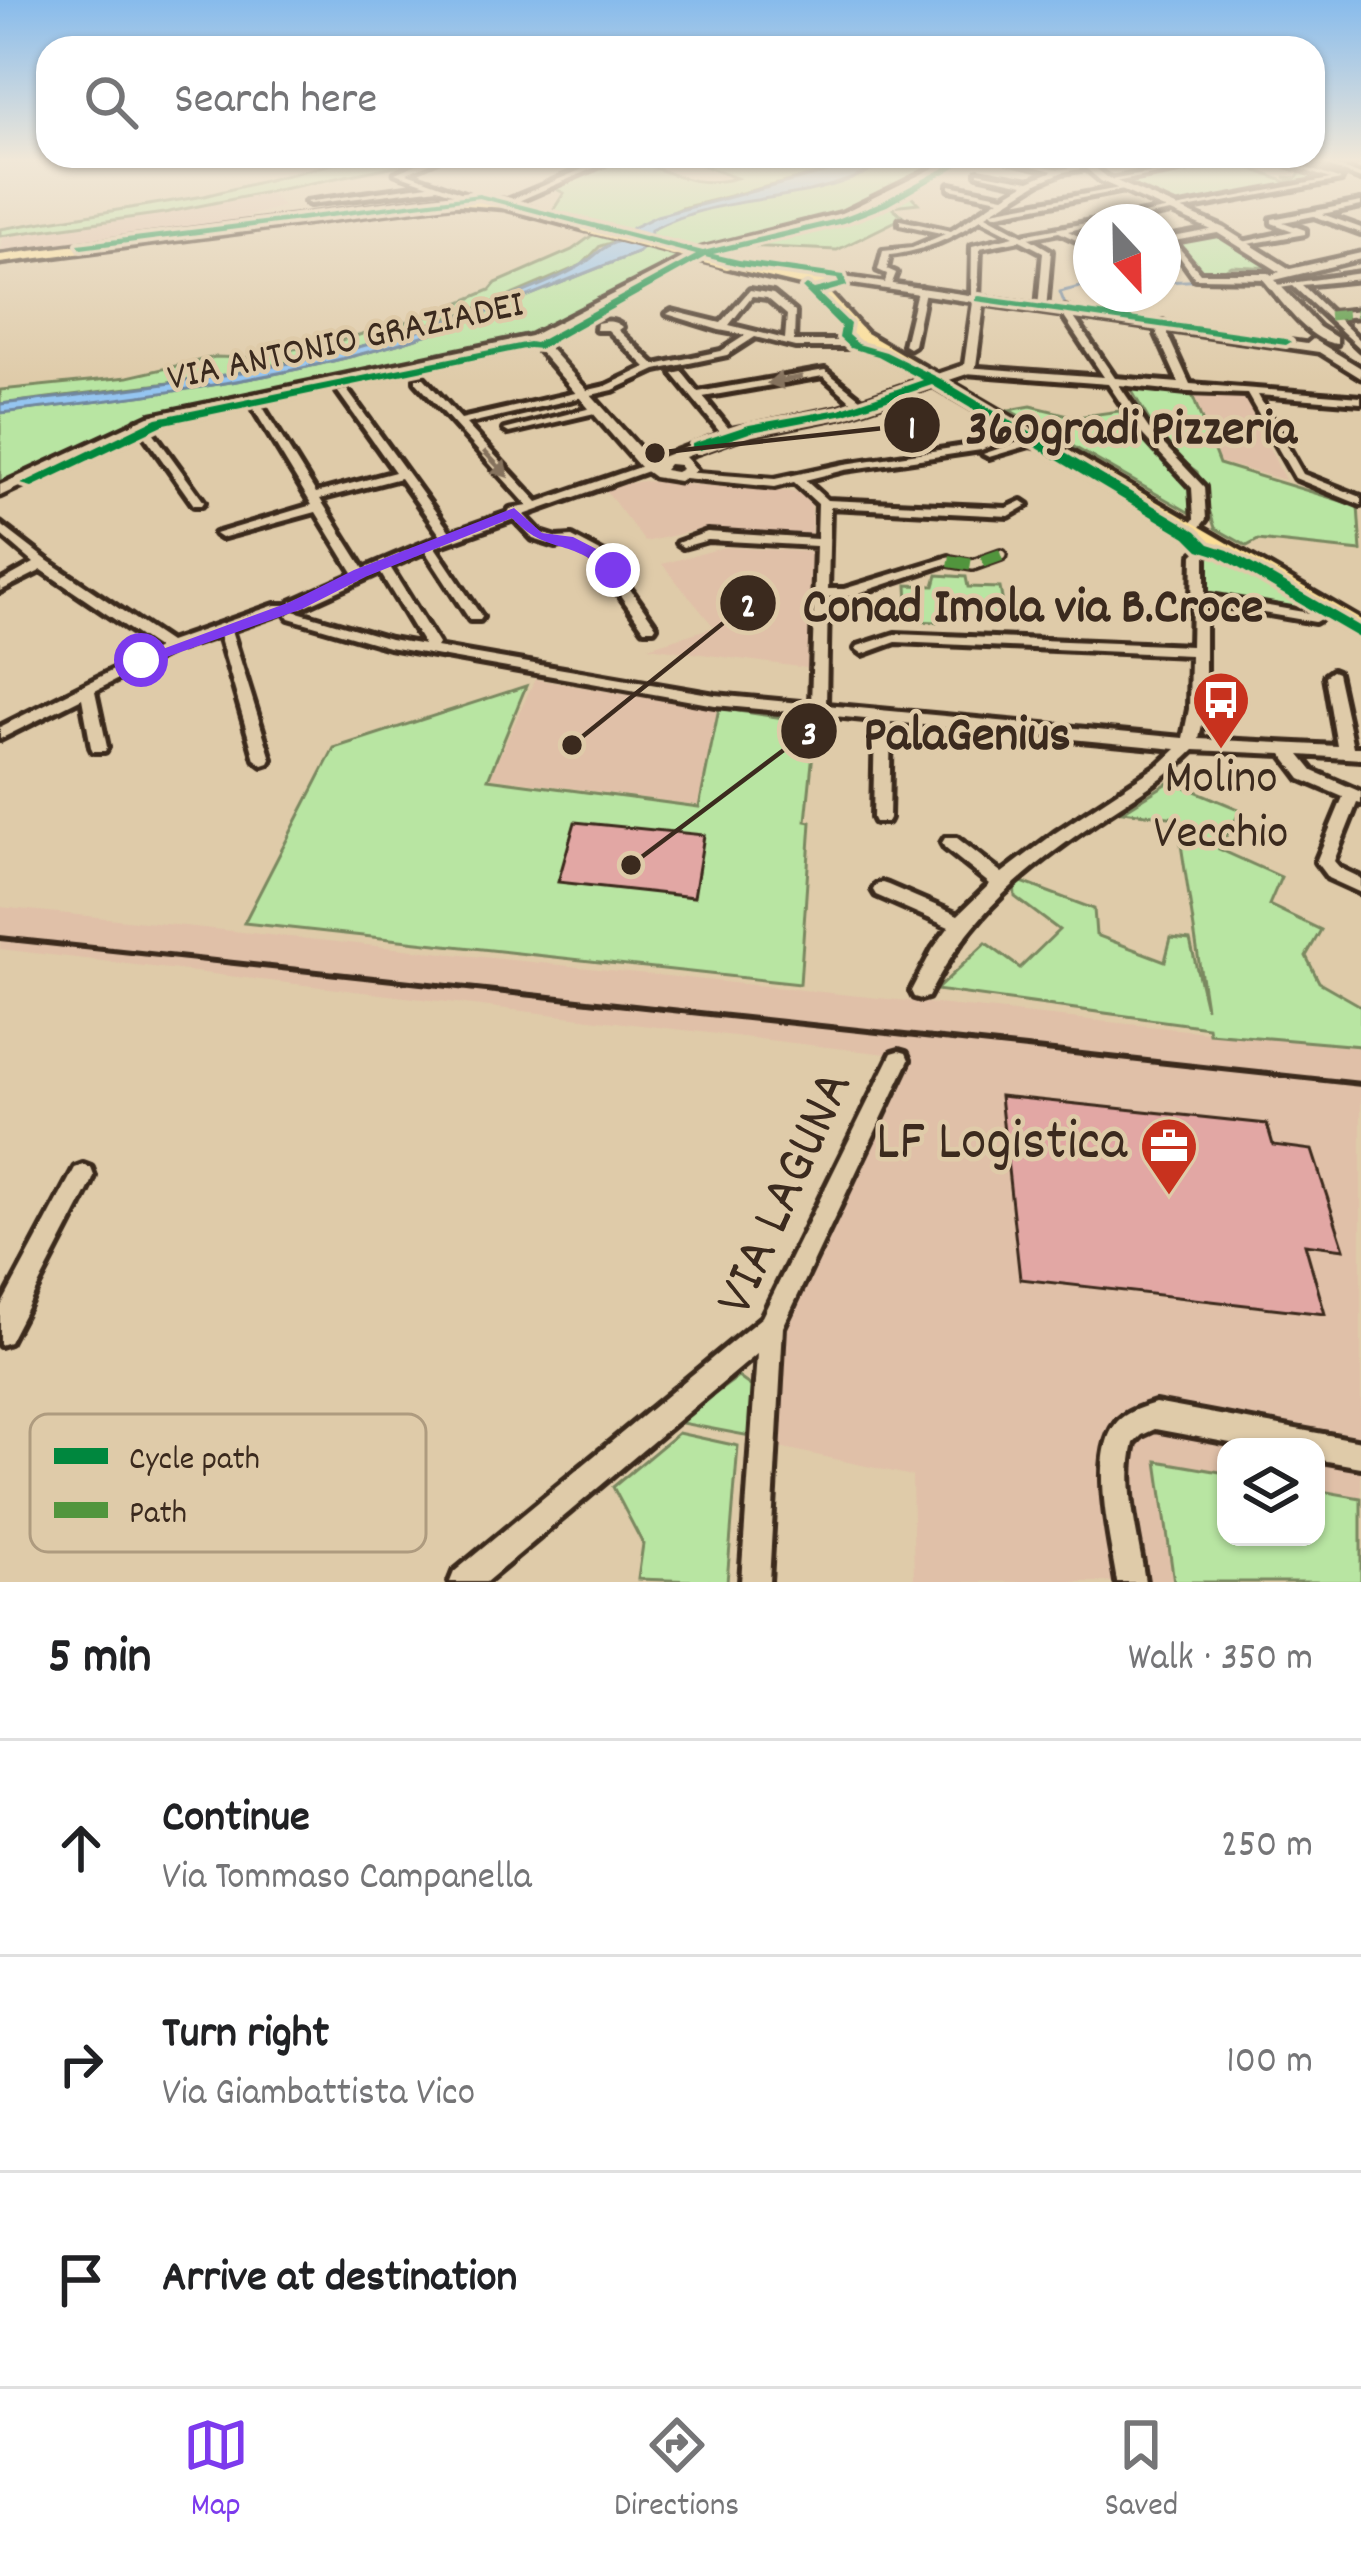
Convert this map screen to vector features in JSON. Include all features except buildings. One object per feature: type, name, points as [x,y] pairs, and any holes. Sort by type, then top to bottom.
[{"type":"main road","points":[[0,259],[187,234]]},
{"type":"main road","points":[[616,234],[819,282]]},
{"type":"main road","points":[[732,264],[819,282],[865,341],[940,378],[1037,438],[1361,620]]},
{"type":"main road","points":[[761,271],[782,271]]},
{"type":"main road","points":[[940,378],[1361,630]]},
{"type":"street","name":"VIA ANTONIO GRAZIADEI","points":[[5,490],[142,423],[536,339],[705,251],[770,234]]},
{"type":"street","points":[[887,286],[892,273],[882,270],[886,253],[913,251],[948,234],[975,250],[1043,234]]},
{"type":"street","points":[[1015,234],[1047,251],[1043,308]]},
{"type":"street","points":[[1226,234],[1286,271]]},
{"type":"street","points":[[1242,243],[1292,234]]},
{"type":"street","points":[[0,734],[167,648],[288,611],[360,573],[514,512],[620,476],[690,463],[728,435],[862,404],[965,370],[970,366],[976,299],[975,250]]},
{"type":"street","points":[[1181,253],[1198,276],[1297,286],[1361,276]]},
{"type":"street","points":[[1272,281],[1286,271],[1361,256]]},
{"type":"street","points":[[1338,278],[1361,290]]},
{"type":"street","points":[[1272,281],[1357,370]]},
{"type":"street","points":[[819,282],[859,282],[1336,345]]},
{"type":"street","points":[[1297,286],[1330,316],[1336,345]]},
{"type":"street","points":[[909,345],[921,291]]},
{"type":"street","points":[[722,328],[750,293],[770,296],[792,314],[789,343]]},
{"type":"street","points":[[1065,311],[1161,452],[1198,487],[1200,519],[1196,524]]},
{"type":"street","points":[[1330,316],[1361,313]]},
{"type":"street","points":[[672,314],[789,343],[865,341]]},
{"type":"street","points":[[1163,325],[1162,334],[1187,388]]},
{"type":"street","points":[[613,330],[653,368]]},
{"type":"street","points":[[458,423],[614,387],[653,368],[724,353],[752,335]]},
{"type":"street","points":[[536,339],[595,410],[656,467],[690,463],[711,477],[766,484],[999,442],[1006,436],[1003,418]]},
{"type":"street","points":[[965,370],[1361,400]]},
{"type":"street","points":[[697,395],[825,373],[862,404]]},
{"type":"street","points":[[678,374],[728,435]]},
{"type":"street","points":[[420,380],[534,505]]},
{"type":"street","points":[[343,392],[448,537]]},
{"type":"street","points":[[1251,393],[1299,476],[1361,502]]},
{"type":"street","points":[[252,398],[360,573]]},
{"type":"street","points":[[509,430],[595,410]]},
{"type":"street","points":[[142,423],[198,502]]},
{"type":"street","points":[[922,456],[984,455],[1037,438]]},
{"type":"street","points":[[221,534],[403,474]]},
{"type":"street","points":[[798,478],[824,502],[1009,512],[1022,505]]},
{"type":"street","points":[[818,712],[824,502]]},
{"type":"street","points":[[514,512],[536,536],[568,540],[601,557],[649,626]]},
{"type":"street","points":[[0,528],[43,564],[167,648]]},
{"type":"street","points":[[683,542],[707,536],[822,543]]},
{"type":"street","points":[[921,991],[962,926],[1003,884],[1166,768],[1190,744],[1197,709],[1199,551],[1213,543]]},
{"type":"street","points":[[428,545],[475,617]]},
{"type":"street","points":[[820,593],[845,593],[950,561],[973,565],[1001,555]]},
{"type":"street","points":[[0,587],[43,564]]},
{"type":"street","points":[[382,564],[431,644]]},
{"type":"street","points":[[1197,598],[1316,618]]},
{"type":"street","points":[[288,611],[373,640],[544,673],[818,712],[1353,753],[1332,676]]},
{"type":"street","points":[[224,629],[262,759]]},
{"type":"street","points":[[863,649],[895,638],[1196,651]]},
{"type":"street","points":[[87,688],[98,747]]},
{"type":"street","points":[[880,818],[883,717]]},
{"type":"street","points":[[1286,749],[1306,775],[1357,796],[1325,862],[1334,873],[1361,886]]},
{"type":"street","points":[[951,842],[1003,884]]},
{"type":"street","points":[[882,890],[962,926]]},
{"type":"street","name":"VIA LAGUNA","points":[[755,1582],[771,1326],[899,1060]]},
{"type":"street","points":[[0,1333],[83,1176]]},
{"type":"street","points":[[464,1582],[771,1326]]},
{"type":"street","points":[[1131,1582],[1116,1455],[1124,1433],[1138,1421],[1155,1416],[1361,1454]]},
{"type":"shaded area","points":[[202,234],[4,257],[0,250],[3,236]]},
{"type":"shaded area","points":[[1193,394],[1244,397],[1285,480],[1219,462]]},
{"type":"shaded area","points":[[643,481],[798,492],[812,505],[811,537],[698,530],[645,542],[603,487]]},
{"type":"shaded area","points":[[726,547],[811,552],[807,668],[648,647],[714,627],[662,564]]},
{"type":"shaded area","points":[[535,679],[718,710],[698,805],[490,777]]},
{"type":"shaded area","points":[[0,907],[1361,1048],[1361,1582],[914,1582],[912,1476],[775,1446],[770,1339],[903,1056],[0,949]]},
{"type":"green space","points":[[594,234],[627,238],[600,246],[582,265],[498,301],[367,345],[217,377],[0,404],[0,390],[128,377],[215,357],[246,358],[341,340],[430,315],[572,250]]},
{"type":"green space","points":[[649,234],[870,234],[837,250],[741,246],[697,253],[528,339],[169,414],[0,485],[0,413],[250,379],[348,357],[488,312],[637,253]]},
{"type":"green space","points":[[1219,234],[1274,268],[1232,266],[1231,271],[1198,272],[1181,249],[1181,241]]},
{"type":"green space","points":[[1130,388],[1191,392],[1219,464],[1358,506],[1361,551],[1258,540],[1247,546],[1215,528],[1197,472],[1166,449]]},
{"type":"green space","points":[[1031,406],[1077,417],[1119,411],[1154,453],[1183,477],[1190,489],[1190,513],[1009,410]]},
{"type":"green space","points":[[1217,553],[1322,612],[1211,595],[1205,586],[1205,554]]},
{"type":"green space","points":[[937,575],[966,577],[968,587],[1000,588],[1006,620],[939,616],[939,622],[909,621],[907,585],[934,586]]},
{"type":"green space","points":[[526,686],[488,779],[699,807],[719,708],[816,723],[806,821],[811,822],[800,984],[244,923],[334,748]]},
{"type":"green space","points":[[1171,781],[1241,810],[1219,849],[1281,877],[1269,905],[1321,930],[1306,956],[1319,982],[1361,1006],[1361,1046],[1209,1033],[1208,1027],[936,990],[986,943],[1020,968],[1059,930],[1015,897],[1014,879],[1094,909],[1096,935],[1165,961],[1171,938],[1190,940],[1206,1008],[1177,818],[1123,811]]},
{"type":"green space","points":[[738,1377],[752,1387],[750,1436],[676,1422]]},
{"type":"green space","points":[[678,1433],[738,1446],[727,1582],[638,1579],[643,1544],[613,1487]]},
{"type":"green space","points":[[1157,1461],[1217,1471],[1217,1546],[1325,1546],[1325,1492],[1361,1498],[1361,1582],[1174,1582]]},
{"type":"water","points":[[629,234],[651,234],[650,241],[637,253],[397,344],[250,379],[0,413],[0,404],[228,374],[397,337],[551,280]]},
{"type":"waterway","points":[[1181,281],[1253,278]]},
{"type":"waterway","points":[[1066,307],[1060,292],[1073,289]]},
{"type":"railway","points":[[0,938],[1361,1084]]},
{"type":"marked path","points":[[1329,316],[1361,313]]},
{"type":"marked path","points":[[949,561],[973,565],[1001,555]]},
{"type":"cycle path","points":[[81,246],[178,234]]},
{"type":"cycle path","points":[[626,234],[739,263],[841,277],[844,284],[815,292]]},
{"type":"cycle path","points":[[27,484],[161,421],[536,347],[708,252],[785,234]]},
{"type":"cycle path","points":[[807,288],[846,326],[843,336],[854,346],[882,354],[937,383],[1191,534],[1204,547],[1223,553],[1361,634]]},
{"type":"cycle path","points":[[979,299],[1286,342]]},
{"type":"cycle path","points":[[696,447],[749,429],[841,412],[935,380]]},
{"type":"place","name":"360gradi Pizzeria","points":[[655,453]]},
{"type":"place","name":"Conad Imola via B.Croce","points":[[572,745]]},
{"type":"place","name":"Molino Vecchio","points":[[1221,751]]},
{"type":"place","name":"PalaGenius","points":[[631,865]]},
{"type":"place","name":"LF Logistica","points":[[1169,1197]]},
{"type":"route","points":[[141,660],[296,605],[360,573],[514,512],[536,536],[568,540],[601,557],[613,570]]}]
